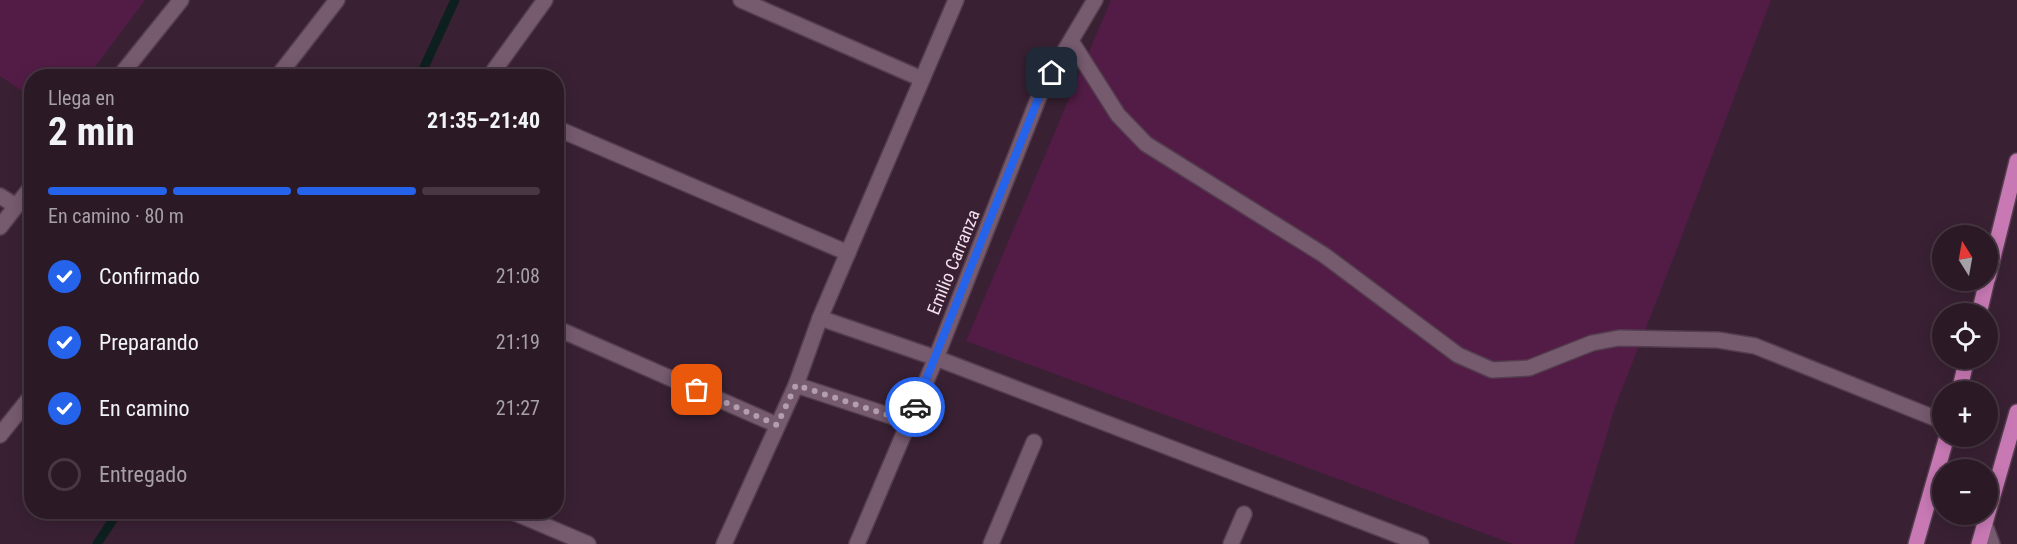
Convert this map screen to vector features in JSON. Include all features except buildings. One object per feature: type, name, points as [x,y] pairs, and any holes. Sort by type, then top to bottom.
[{"type":"main road","points":[[1998,236],[2017,161]]},
{"type":"main road","points":[[1998,479],[2017,412]]},
{"type":"main road","points":[[1916,544],[1944,447]]},
{"type":"main road","points":[[1978,544],[1985,525]]},
{"type":"street","points":[[126,69],[181,0]]},
{"type":"street","points":[[283,69],[337,0]]},
{"type":"street","points":[[495,69],[545,0]]},
{"type":"street","points":[[741,0],[922,79]]},
{"type":"street","points":[[724,544],[796,385],[820,318],[956,0]]},
{"type":"street","name":"Emilio Carranza","points":[[857,544],[936,358],[1042,89],[1095,0]]},
{"type":"street","points":[[1071,41],[1118,115],[1146,144],[1324,255],[1458,355],[1492,370],[1529,368],[1592,344],[1619,338],[1718,339],[1755,346],[1932,418]]},
{"type":"street","points":[[564,131],[848,253]]},
{"type":"street","points":[[0,196],[16,206]]},
{"type":"street","points":[[0,227],[24,196]]},
{"type":"street","points":[[820,318],[936,358],[1421,544]]},
{"type":"street","points":[[564,332],[777,425]]},
{"type":"street","points":[[796,385],[909,422]]},
{"type":"street","points":[[0,435],[24,404]]},
{"type":"street","points":[[991,544],[1034,442]]},
{"type":"street","points":[[1231,544],[1244,514]]},
{"type":"street","points":[[529,519],[588,544]]},
{"type":"street","points":[[1985,525],[1992,544]]},
{"type":"shaded area","points":[[0,0],[145,0],[93,69],[24,69],[24,92],[0,76]]},
{"type":"shaded area","points":[[1111,0],[1771,0],[1615,407],[1574,544],[1513,544],[966,341]]},
{"type":"waterway","points":[[423,69],[455,0]]},
{"type":"waterway","points":[[97,544],[113,519]]},
{"type":"way so far","points":[[697,390],[777,425],[796,385],[909,422],[915,407]]},
{"type":"route","points":[[915,407],[1042,89],[1052,73]]}]
